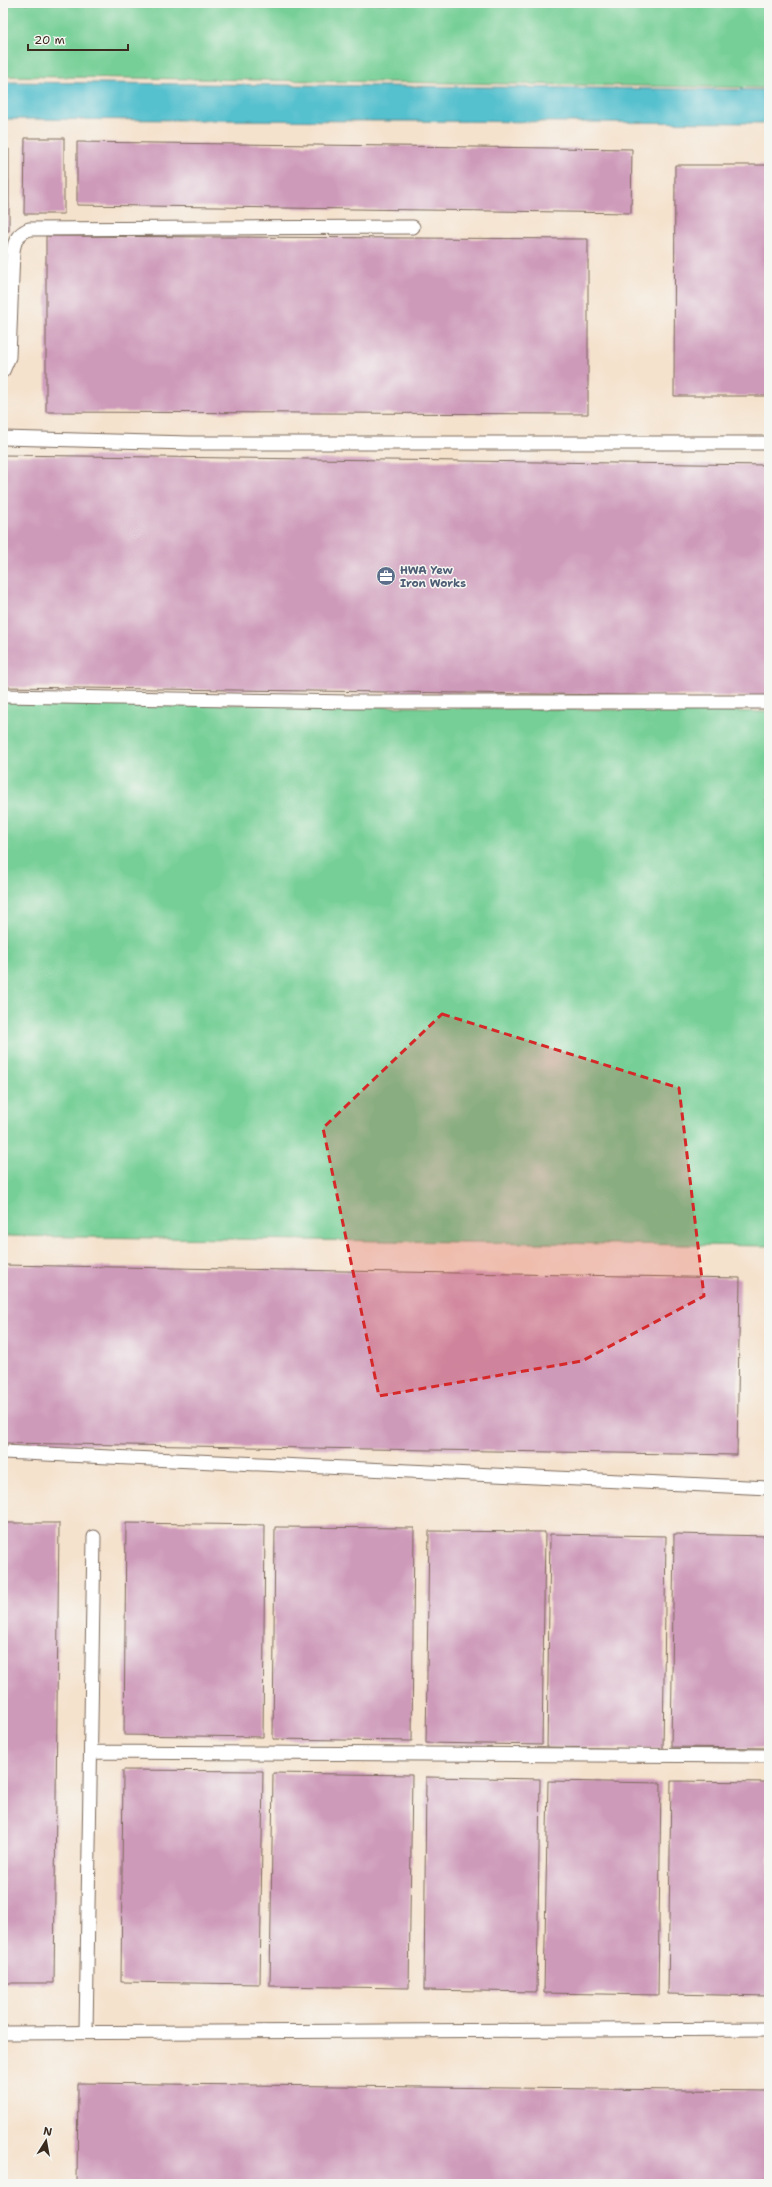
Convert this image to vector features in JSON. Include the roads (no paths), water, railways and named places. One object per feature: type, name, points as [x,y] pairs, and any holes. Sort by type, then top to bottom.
[{"type":"lane","points":[[3,371],[9,357],[13,250],[15,240],[21,233],[29,229],[413,227]]},
{"type":"lane","points":[[3,438],[189,443],[769,443]]},
{"type":"lane","points":[[3,696],[350,702],[769,702]]},
{"type":"lane","points":[[3,1452],[769,1488]]},
{"type":"lane","points":[[86,2032],[94,1537]]},
{"type":"lane","points":[[91,1752],[769,1756]]},
{"type":"lane","points":[[3,2032],[769,2029]]},
{"type":"water","points":[[3,82],[769,90],[769,123],[3,119]]},
{"type":"place","name":"HWA Yew Iron Works","points":[[386,576]]}]
